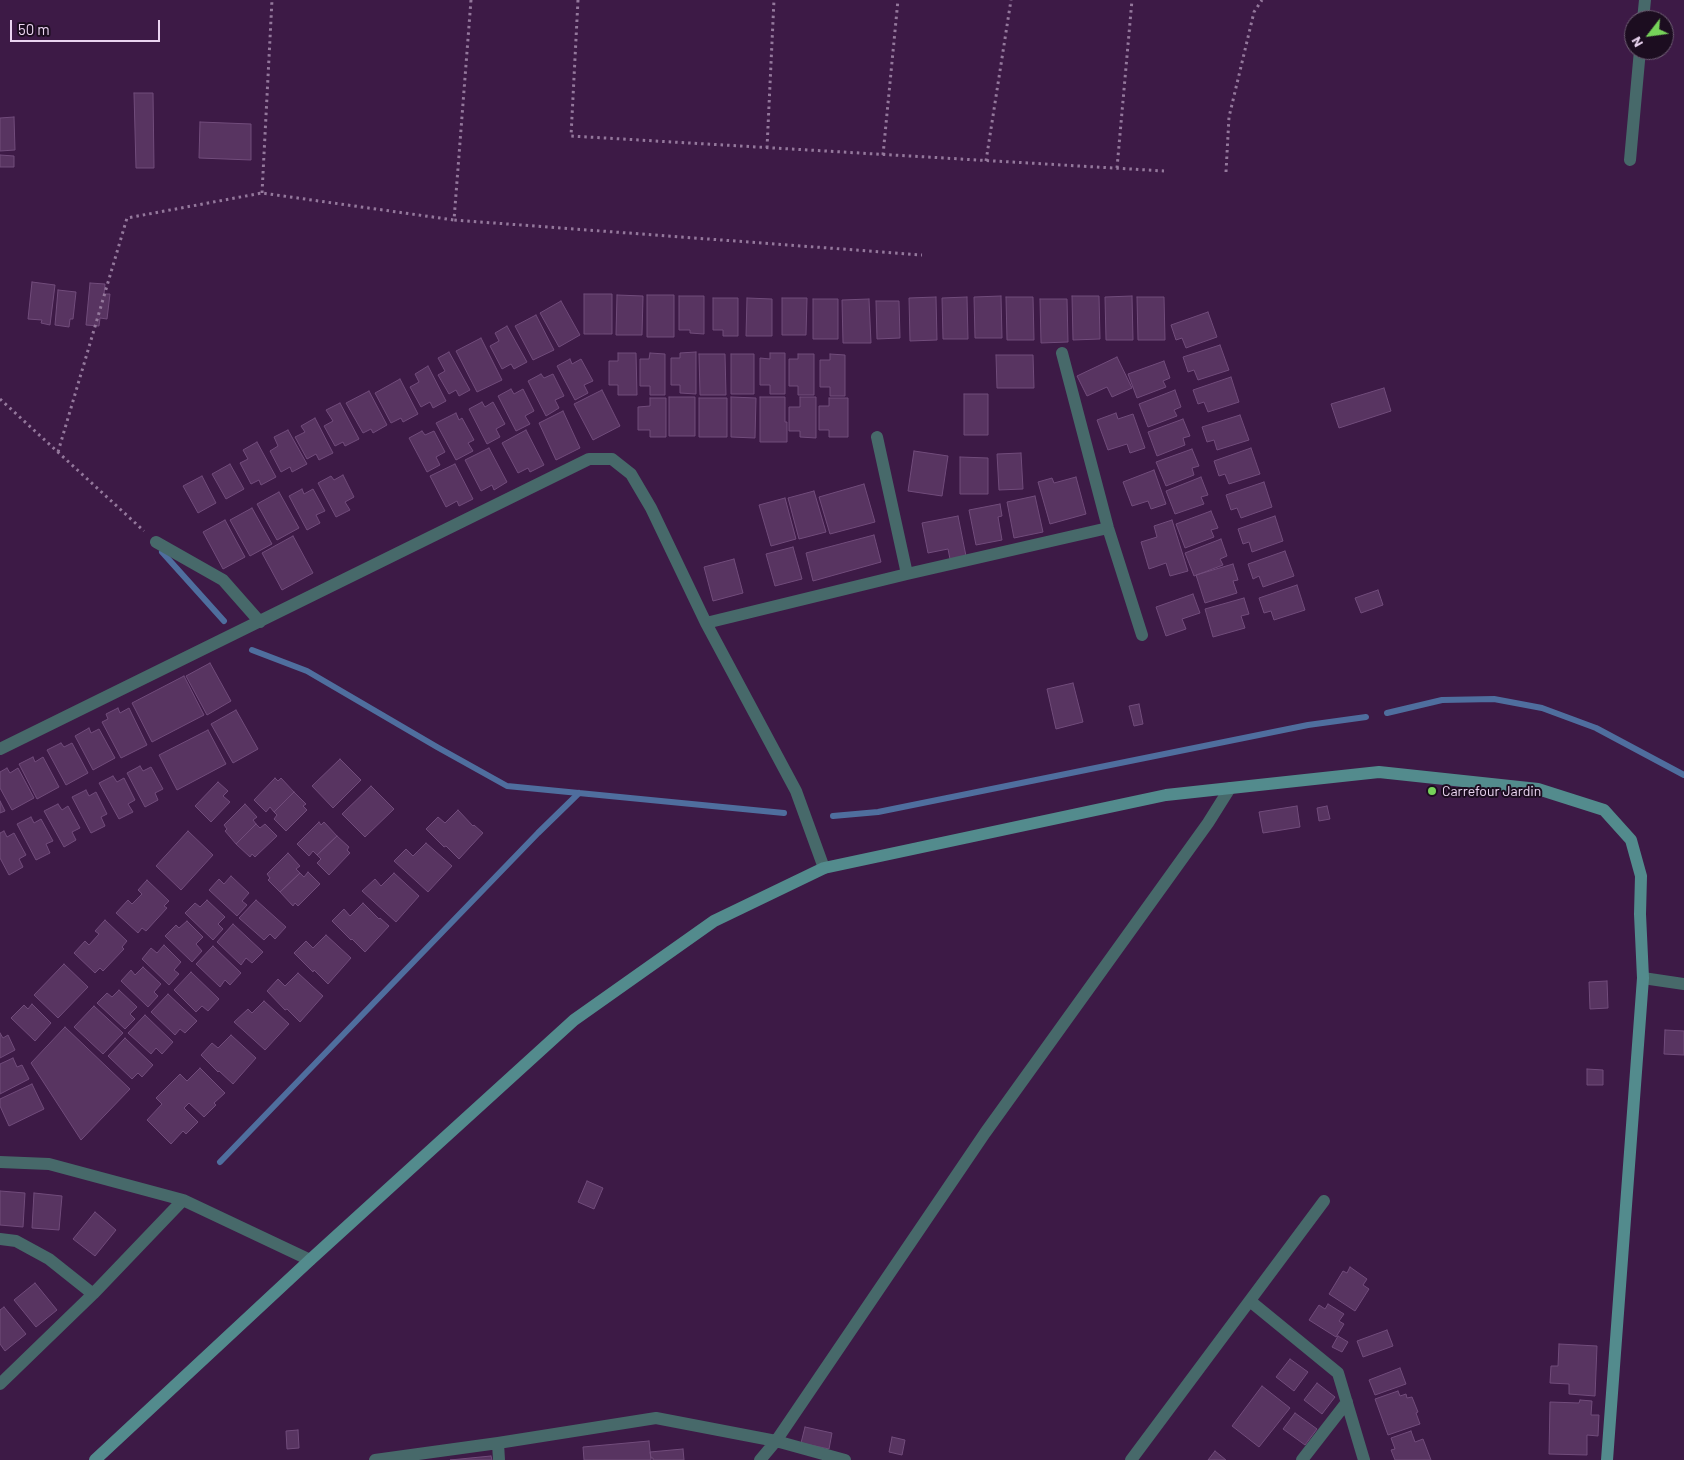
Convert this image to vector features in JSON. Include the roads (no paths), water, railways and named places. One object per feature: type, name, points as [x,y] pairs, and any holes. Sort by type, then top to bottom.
[{"type":"street","points":[[1630,160],[1639,60]]},
{"type":"street","points":[[1062,354],[1108,528],[1142,636]]},
{"type":"street","points":[[877,437],[907,574]]},
{"type":"street","points":[[0,749],[589,460],[612,459],[631,474],[651,508],[706,623],[796,791],[824,868]]},
{"type":"street","points":[[706,623],[1108,528]]},
{"type":"street","points":[[156,542],[223,580],[260,622]]},
{"type":"street","points":[[95,1460],[310,1260],[574,1020],[714,921],[824,868],[1166,795],[1379,772],[1538,789],[1604,810],[1631,840],[1641,876],[1640,914],[1643,978],[1606,1460]]},
{"type":"street","points":[[760,1460],[776,1441],[985,1133],[1208,823],[1230,788]]},
{"type":"street","points":[[1643,978],[1684,984]]},
{"type":"street","points":[[0,1162],[49,1164],[183,1200],[310,1260]]},
{"type":"street","points":[[0,1384],[93,1294],[183,1200]]},
{"type":"street","points":[[1131,1460],[1324,1200]]},
{"type":"street","points":[[0,1239],[16,1241],[49,1258],[93,1294]]},
{"type":"street","points":[[1250,1301],[1338,1373],[1364,1460]]},
{"type":"street","points":[[1302,1460],[1347,1402]]},
{"type":"street","points":[[375,1460],[656,1418],[776,1441],[845,1460]]},
{"type":"street","points":[[498,1443],[499,1460]]},
{"type":"waterway","points":[[162,552],[224,621]]},
{"type":"waterway","points":[[252,650],[307,671],[507,786],[784,813]]},
{"type":"waterway","points":[[1387,713],[1442,700],[1494,699],[1542,708],[1596,728],[1684,775]]},
{"type":"waterway","points":[[833,816],[878,812],[1308,725],[1366,717]]},
{"type":"waterway","points":[[220,1162],[579,793]]},
{"type":"place","name":"Carrefour Jardin","points":[[1432,791]]}]
